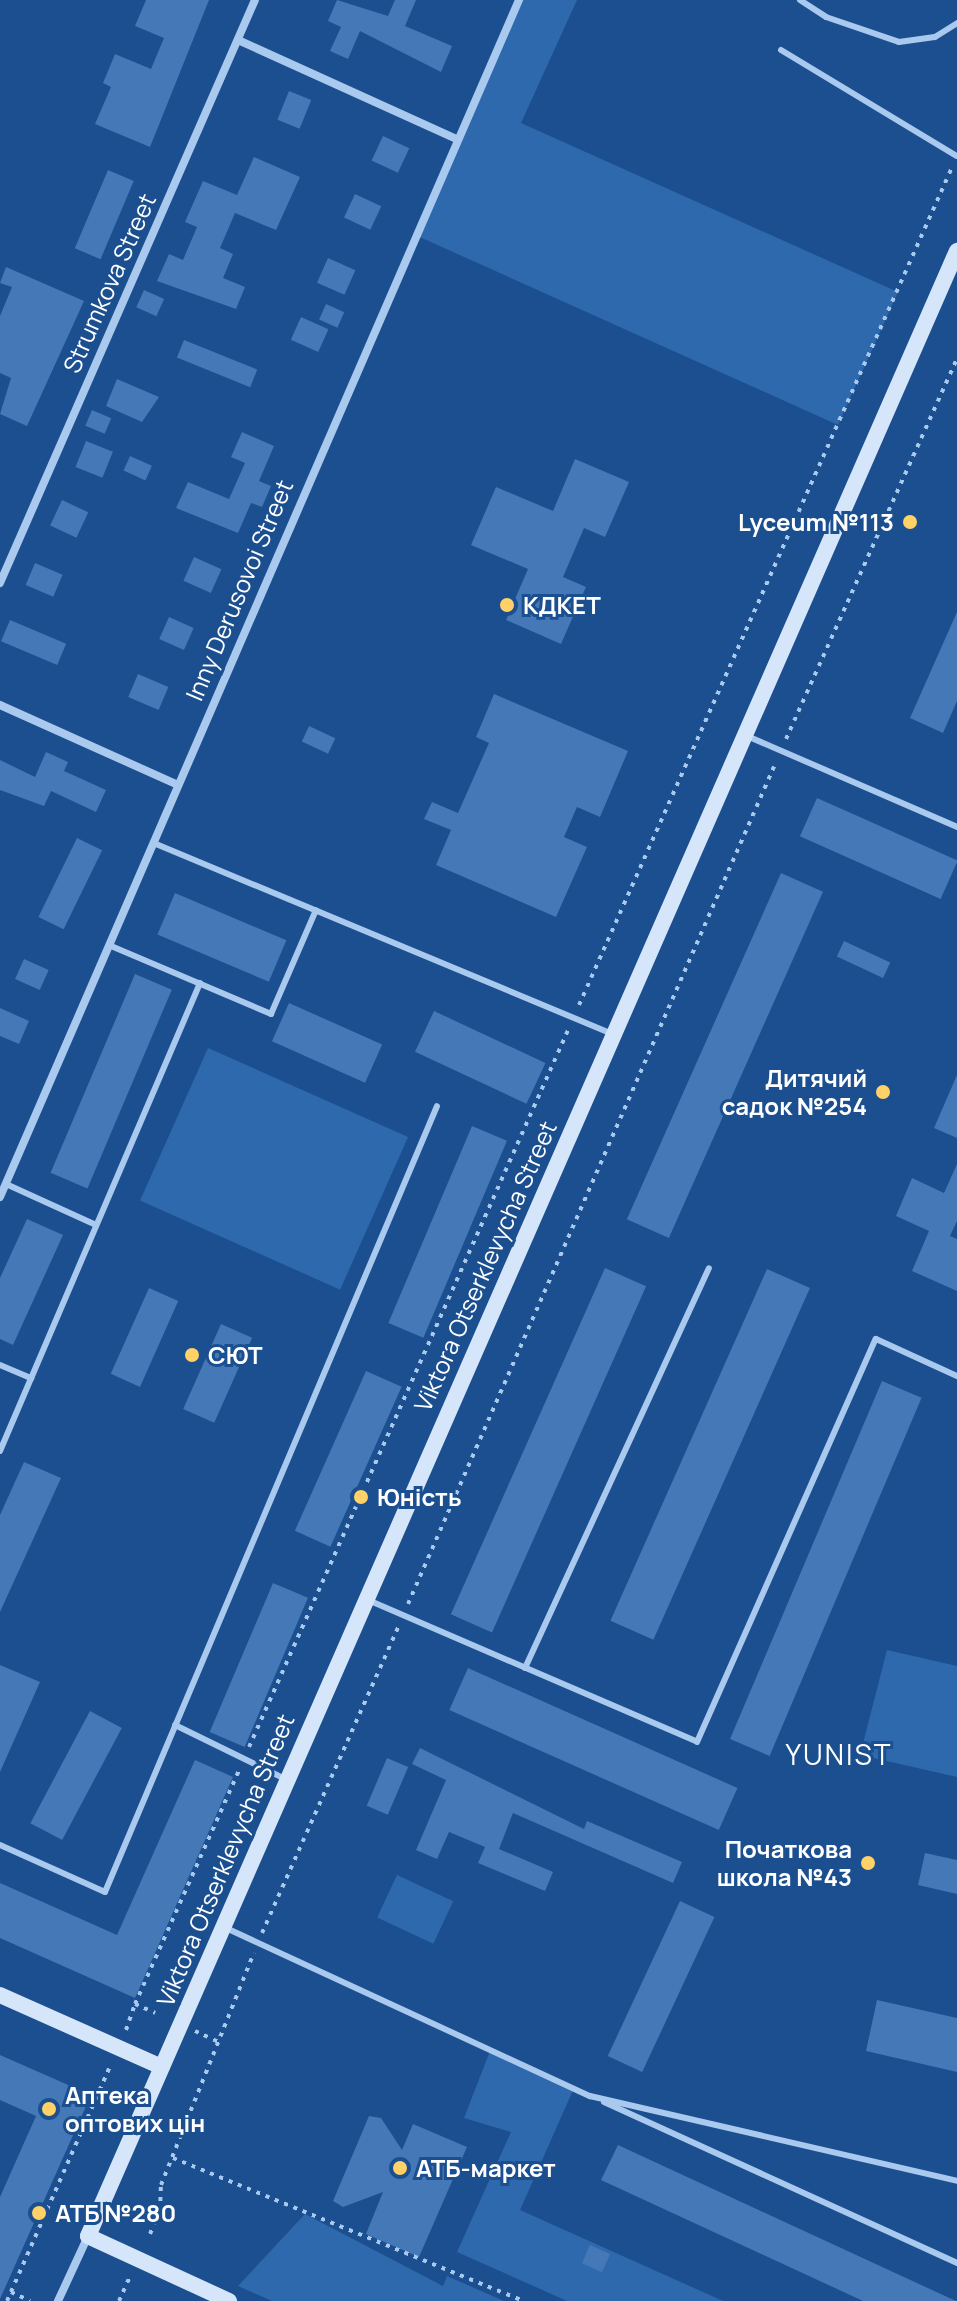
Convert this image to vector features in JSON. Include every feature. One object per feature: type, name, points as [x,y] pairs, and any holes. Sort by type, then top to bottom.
[{"type":"street","name":"Strumkova Street","points":[[0,583],[255,0]]},
{"type":"street","name":"Inny Derusovoi Street","points":[[0,1197],[156,844],[178,785],[456,139],[519,0]]},
{"type":"street","points":[[238,40],[456,139]]},
{"type":"street","name":"Viktora Otserklevycha Street","points":[[58,2301],[957,251]]},
{"type":"street","points":[[0,705],[178,785]]},
{"type":"street","points":[[0,1995],[162,2067]]},
{"type":"street","points":[[88,2236],[229,2301]]},
{"type":"lane","points":[[800,0],[826,17],[899,42],[935,37],[957,23]]},
{"type":"lane","points":[[781,50],[957,156]]},
{"type":"lane","points":[[743,734],[957,827]]},
{"type":"lane","points":[[156,844],[614,1034]]},
{"type":"lane","points":[[111,946],[271,1014],[316,910]]},
{"type":"lane","points":[[0,1451],[200,983]]},
{"type":"lane","points":[[0,1845],[105,1892],[437,1106]]},
{"type":"lane","points":[[6,1184],[96,1225]]},
{"type":"lane","points":[[525,1668],[709,1268]]},
{"type":"lane","points":[[365,1599],[697,1742],[876,1339],[957,1376]]},
{"type":"lane","points":[[0,1365],[31,1378]]},
{"type":"lane","points":[[175,1725],[285,1779]]},
{"type":"lane","points":[[222,1927],[957,2263]]},
{"type":"lane","points":[[590,2096],[957,2181]]},
{"type":"path","points":[[125,2032],[957,156]]},
{"type":"path","points":[[150,2234],[173,2158],[258,1943],[781,750],[957,358]]},
{"type":"path","points":[[135,2004],[155,2013]]},
{"type":"path","points":[[193,2030],[219,2042]]},
{"type":"path","points":[[7,2301],[112,2061]]},
{"type":"path","points":[[173,2158],[524,2301]]},
{"type":"path","points":[[119,2301],[130,2276]]},
{"type":"path","points":[[11,2292],[30,2301]]},
{"type":"shaded area","points":[[519,0],[577,0],[521,123],[898,292],[838,425],[413,234]]},
{"type":"shaded area","points":[[208,1048],[408,1137],[340,1290],[140,1201]]},
{"type":"shaded area","points":[[887,1650],[957,1666],[957,1777],[860,1755]]},
{"type":"shaded area","points":[[397,1875],[453,1901],[433,1944],[377,1918]]},
{"type":"shaded area","points":[[490,2051],[574,2088],[520,2210],[723,2301],[567,2301],[457,2252],[511,2132],[464,2118]]},
{"type":"shaded area","points":[[305,2214],[443,2286],[447,2276],[504,2301],[272,2301],[238,2286]]},
{"type":"building","points":[[146,0],[209,0],[150,147],[95,124],[111,87],[103,83],[115,54],[151,69],[164,38],[135,26]]},
{"type":"building","points":[[337,0],[388,16],[395,0],[416,0],[405,26],[452,46],[441,72],[360,31],[348,59],[330,51],[341,27],[328,21]]},
{"type":"building","points":[[289,91],[311,100],[300,129],[277,120]]},
{"type":"building","points":[[383,136],[409,148],[398,173],[372,160]]},
{"type":"building","points":[[254,157],[300,177],[276,230],[235,213],[220,248],[233,254],[223,278],[245,287],[236,309],[157,281],[169,254],[183,260],[197,227],[185,222],[203,181],[237,195]]},
{"type":"building","points":[[108,170],[134,181],[101,259],[75,248]]},
{"type":"building","points":[[355,194],[381,206],[370,230],[344,218]]},
{"type":"building","points":[[328,258],[355,270],[344,295],[317,283]]},
{"type":"building","points":[[6,267],[84,301],[27,426],[0,414],[11,378],[0,373],[0,316],[12,287],[0,283]]},
{"type":"building","points":[[144,290],[164,299],[156,316],[136,307]]},
{"type":"building","points":[[326,304],[344,312],[337,328],[319,320]]},
{"type":"building","points":[[301,317],[328,329],[318,352],[291,340]]},
{"type":"building","points":[[184,340],[257,370],[250,387],[177,358]]},
{"type":"building","points":[[117,379],[159,397],[142,422],[106,406]]},
{"type":"building","points":[[92,410],[111,418],[105,434],[85,426]]},
{"type":"building","points":[[242,432],[274,446],[259,481],[271,486],[262,507],[251,503],[238,533],[176,508],[188,482],[229,499],[245,463],[231,457]]},
{"type":"building","points":[[86,441],[113,452],[102,478],[76,467]]},
{"type":"building","points":[[130,456],[152,466],[145,480],[123,471]]},
{"type":"building","points":[[575,459],[629,482],[605,537],[584,528],[563,577],[586,587],[561,644],[506,620],[528,569],[471,545],[496,487],[553,511]]},
{"type":"building","points":[[62,500],[88,512],[76,538],[50,525]]},
{"type":"building","points":[[194,557],[221,569],[211,593],[183,581]]},
{"type":"building","points":[[35,563],[63,575],[53,597],[26,585]]},
{"type":"building","points":[[957,612],[957,701],[943,733],[910,718]]},
{"type":"building","points":[[169,617],[194,628],[184,650],[159,639]]},
{"type":"building","points":[[10,620],[66,644],[57,665],[1,641]]},
{"type":"building","points":[[138,674],[168,687],[159,710],[128,697]]},
{"type":"building","points":[[494,694],[628,751],[600,817],[577,807],[564,837],[587,847],[556,917],[436,865],[451,830],[424,819],[432,802],[458,813],[489,743],[476,737]]},
{"type":"building","points":[[309,726],[335,738],[328,754],[302,741]]},
{"type":"building","points":[[46,752],[68,762],[64,771],[106,790],[96,812],[51,791],[44,806],[0,790],[0,760],[35,777]]},
{"type":"building","points":[[817,798],[957,860],[941,899],[800,836]]},
{"type":"building","points":[[77,838],[102,850],[64,929],[38,917]]},
{"type":"building","points":[[781,873],[823,892],[669,1238],[627,1219]]},
{"type":"building","points":[[175,893],[286,940],[269,982],[157,934]]},
{"type":"building","points":[[844,941],[890,963],[883,978],[837,956]]},
{"type":"building","points":[[24,959],[49,970],[40,990],[15,979]]},
{"type":"building","points":[[135,974],[172,990],[87,1188],[51,1173]]},
{"type":"building","points":[[289,1003],[382,1044],[365,1083],[272,1041]]},
{"type":"building","points":[[0,1008],[29,1021],[19,1044],[0,1036]]},
{"type":"building","points":[[434,1011],[545,1063],[526,1104],[415,1052]]},
{"type":"building","points":[[957,1075],[957,1138],[934,1128]]},
{"type":"building","points":[[472,1126],[507,1141],[423,1338],[388,1323]]},
{"type":"building","points":[[957,1164],[957,1221],[950,1236],[957,1239],[957,1291],[912,1271],[929,1231],[896,1216],[912,1178],[944,1193]]},
{"type":"building","points":[[27,1219],[63,1235],[13,1345],[0,1339],[0,1278]]},
{"type":"building","points":[[605,1268],[646,1286],[492,1633],[451,1614]]},
{"type":"building","points":[[767,1269],[810,1288],[653,1640],[610,1621]]},
{"type":"building","points":[[149,1288],[178,1301],[140,1387],[111,1374]]},
{"type":"building","points":[[221,1324],[252,1338],[214,1423],[183,1409]]},
{"type":"building","points":[[366,1371],[402,1387],[330,1547],[295,1531]]},
{"type":"building","points":[[882,1381],[922,1398],[770,1756],[730,1739]]},
{"type":"building","points":[[24,1462],[61,1478],[0,1612],[0,1515]]},
{"type":"building","points":[[273,1583],[308,1598],[245,1747],[210,1732]]},
{"type":"building","points":[[0,1665],[40,1682],[0,1772]]},
{"type":"building","points":[[468,1668],[737,1788],[719,1830],[449,1710]]},
{"type":"building","points":[[90,1711],[122,1728],[62,1840],[30,1823]]},
{"type":"building","points":[[420,1748],[584,1829],[587,1821],[682,1862],[673,1883],[513,1813],[499,1849],[553,1872],[545,1891],[478,1863],[485,1847],[449,1832],[437,1859],[416,1850],[446,1780],[412,1764]]},
{"type":"building","points":[[387,1758],[408,1767],[388,1815],[367,1806]]},
{"type":"building","points":[[195,1760],[233,1777],[135,1998],[0,1938],[0,1883],[117,1935]]},
{"type":"building","points":[[925,1853],[957,1860],[957,1894],[918,1885]]},
{"type":"building","points":[[680,1901],[714,1917],[642,2072],[608,2056]]},
{"type":"building","points":[[877,2000],[957,2018],[957,2072],[866,2051]]},
{"type":"building","points":[[0,2055],[91,2095],[0,2299],[0,2197],[36,2116],[0,2100]]},
{"type":"building","name":"АТБ-маркет","points":[[369,2116],[381,2118],[402,2150],[413,2124],[467,2147],[419,2257],[366,2234],[383,2192],[343,2207],[333,2201]]},
{"type":"building","points":[[618,2145],[956,2301],[863,2301],[601,2180]]},
{"type":"building","points":[[590,2245],[610,2254],[602,2272],[582,2263]]},
{"type":"place","name":"Lyceum №113","points":[[910,522]]},
{"type":"place","name":"КДКЕТ","points":[[507,605]]},
{"type":"place","name":"Дитячий садок №254","points":[[883,1092]]},
{"type":"place","name":"СЮТ","points":[[192,1355]]},
{"type":"place","name":"Юність","points":[[361,1497]]},
{"type":"place","name":"Початкова школа №43","points":[[868,1863]]},
{"type":"place","name":"Аптека оптових цін","points":[[49,2109]]},
{"type":"place","name":"АТБ-маркет","points":[[400,2168]]},
{"type":"place","name":"АТБ №280","points":[[39,2213]]},
{"type":"district","name":"YUNIST","points":[[839,1754]]}]
